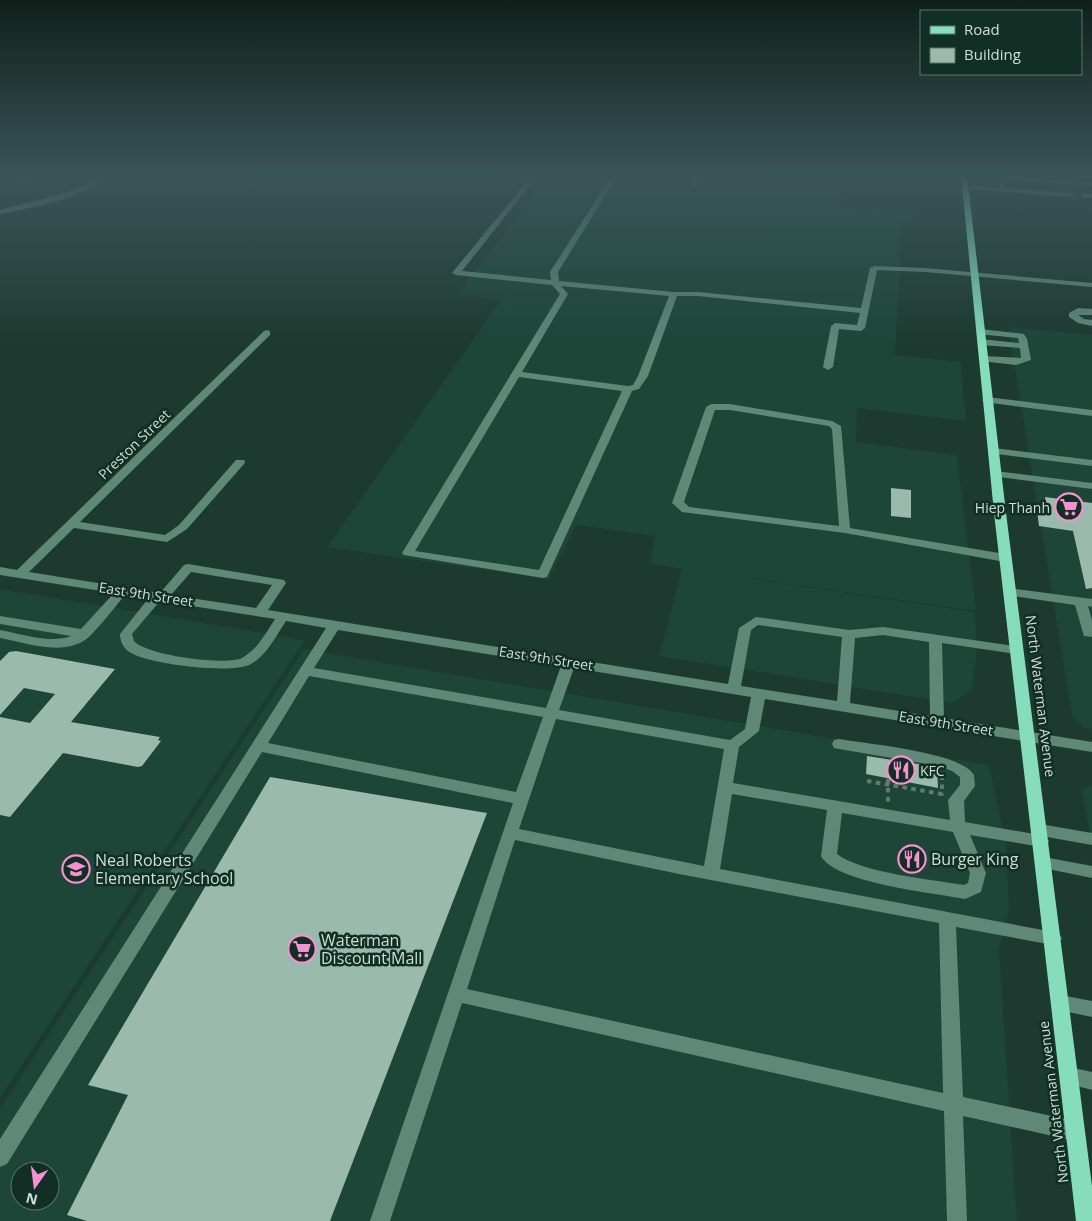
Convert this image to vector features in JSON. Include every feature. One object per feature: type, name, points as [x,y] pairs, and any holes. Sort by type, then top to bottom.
[{"type":"main road","name":"North Waterman Avenue","points":[[970,232],[1009,592],[1044,863],[1075,1131],[1087,1208]]},
{"type":"street","points":[[490,232],[456,274],[674,294],[698,294],[866,311]]},
{"type":"street","points":[[579,232],[554,272],[555,283],[564,294],[408,552],[543,574],[628,389]]},
{"type":"street","points":[[828,367],[835,326],[861,328],[874,268],[974,274],[1092,285]]},
{"type":"street","points":[[516,374],[628,389],[636,387],[644,376],[674,294]]},
{"type":"street","points":[[1092,312],[1078,311],[1072,315],[1081,321],[1092,323]]},
{"type":"street","points":[[980,332],[1017,335],[1023,339],[1024,346],[1024,361],[983,359]]},
{"type":"street","name":"Preston Street","points":[[20,574],[268,333]]},
{"type":"street","points":[[981,342],[1024,346]]},
{"type":"street","points":[[987,400],[1092,413]]},
{"type":"street","points":[[845,530],[838,428],[832,424],[730,407],[711,407],[678,503],[686,510],[845,530],[1005,558]]},
{"type":"street","points":[[993,451],[1092,463]]},
{"type":"street","points":[[72,524],[167,540],[183,527],[240,462]]},
{"type":"street","points":[[995,474],[1092,486]]},
{"type":"street","points":[[260,612],[280,583],[188,568],[126,634],[126,639],[131,647],[141,652],[220,666],[236,666],[248,661],[258,652],[283,616]]},
{"type":"street","name":"East 9th Street","points":[[0,571],[1092,747]]},
{"type":"street","points":[[0,634],[54,643],[74,640],[84,634],[123,590]]},
{"type":"street","points":[[1009,592],[1087,602],[1089,633],[1092,633]]},
{"type":"street","points":[[0,620],[84,634]]},
{"type":"street","points":[[734,689],[745,628],[756,621],[849,634],[883,631],[1016,650]]},
{"type":"street","points":[[0,1158],[335,624]]},
{"type":"street","points":[[843,706],[849,634]]},
{"type":"street","points":[[935,638],[937,722]]},
{"type":"street","points":[[380,1221],[569,662]]},
{"type":"street","points":[[306,671],[732,745],[752,731],[758,693]]},
{"type":"street","points":[[835,805],[830,856],[837,863],[856,872],[965,892],[975,887],[978,873],[958,826],[956,800],[968,786],[967,776],[957,767],[941,761],[839,744]]},
{"type":"street","points":[[711,874],[732,745]]},
{"type":"street","points":[[258,746],[522,799]]},
{"type":"street","points":[[725,787],[958,826],[1092,839]]},
{"type":"street","points":[[510,833],[711,874],[1053,938]]},
{"type":"street","points":[[1044,863],[1092,872]]},
{"type":"street","points":[[947,918],[956,1221]]},
{"type":"street","points":[[456,994],[1075,1131]]},
{"type":"street","points":[[1060,1003],[1092,1009]]},
{"type":"street","points":[[1069,1076],[1092,1081]]},
{"type":"path","points":[[867,781],[942,794],[941,761]]},
{"type":"shaded area","points":[[506,232],[902,232],[895,355],[961,362],[966,421],[857,408],[856,442],[957,455],[976,611],[734,576],[975,612],[977,650],[972,689],[952,703],[659,656],[682,569],[650,564],[655,536],[576,525],[549,579],[327,547],[501,300],[457,295]]},
{"type":"shaded area","points":[[1008,327],[1092,335],[1092,729],[1082,727],[1072,715]]},
{"type":"shaded area","name":"Neal Roberts Elementary School","points":[[0,589],[305,640],[0,1098]]},
{"type":"shaded area","points":[[304,649],[989,765],[1006,843],[1009,911],[999,949],[1017,1221],[0,1221],[0,1108]]},
{"type":"shaded area","points":[[1092,785],[1092,848],[1082,790]]},
{"type":"building","points":[[891,488],[911,490],[911,518],[891,516]]},
{"type":"building","points":[[1045,497],[1092,503],[1092,588],[1086,589],[1073,531],[1039,526],[1037,510],[1047,511]]},
{"type":"building","points":[[16,651],[115,669],[71,722],[160,737],[158,740],[161,741],[142,766],[138,767],[63,753],[10,817],[0,815],[0,717],[30,723],[55,694],[24,688],[0,715],[0,661],[9,652]]},
{"type":"building","name":"KFC","points":[[867,756],[937,767],[938,788],[866,774]]},
{"type":"building","name":"Waterman Discount Mall","points":[[270,777],[487,813],[330,1221],[87,1221],[67,1215],[128,1095],[88,1085]]},
{"type":"place","name":"Hiep Thanh","points":[[1069,507]]},
{"type":"place","name":"KFC","points":[[901,770]]},
{"type":"place","name":"Burger King","points":[[912,859]]},
{"type":"place","name":"Neal Roberts Elementary School","points":[[76,869]]},
{"type":"place","name":"Waterman Discount Mall","points":[[302,949]]}]
